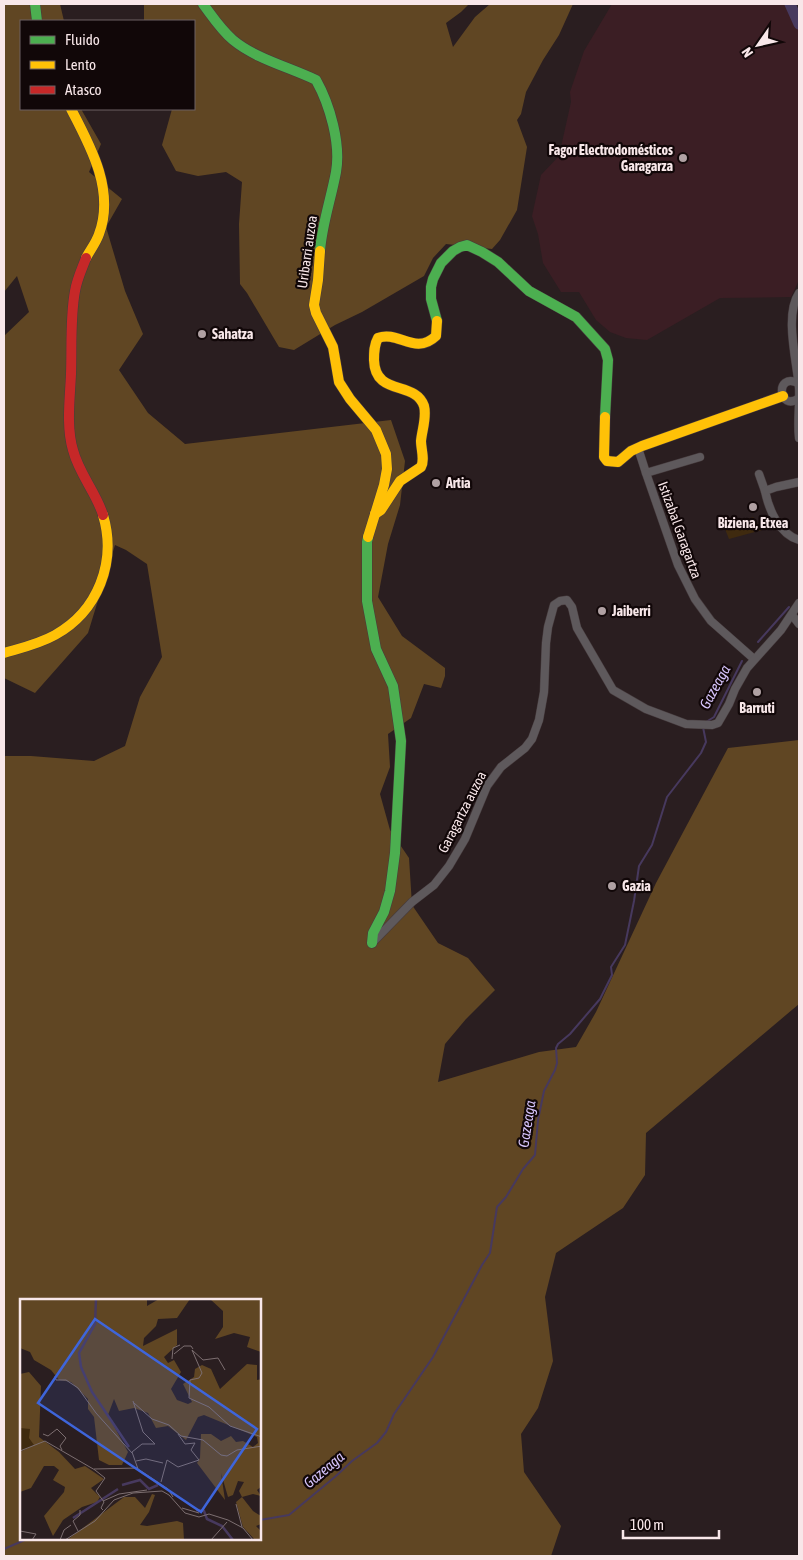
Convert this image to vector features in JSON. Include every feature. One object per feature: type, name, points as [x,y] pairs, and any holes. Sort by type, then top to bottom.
[{"type":"street","points":[[34,4],[37,20]]},
{"type":"street","name":"Uribarri auzoa","points":[[203,4],[224,32],[234,41],[256,54],[316,80],[330,117],[337,148],[336,171],[321,240],[314,305],[333,347],[339,382],[350,399],[376,430],[386,454],[386,477],[376,505],[367,548]]},
{"type":"street","points":[[4,653],[57,634],[84,609],[94,596],[106,567],[108,546],[103,514],[96,496],[77,463],[72,450],[70,435],[71,354],[76,288],[89,252],[99,234],[104,195],[90,144],[73,110]]},
{"type":"street","points":[[375,514],[381,510],[400,481],[423,464],[421,444],[424,405],[416,394],[392,386],[380,378],[375,369],[374,345],[378,337],[386,334],[421,345],[433,339],[438,332],[430,295],[431,286],[445,258],[458,248],[467,245],[491,257],[508,270],[529,291],[576,317],[605,349],[608,360],[604,457],[607,461],[618,462],[638,448],[768,403],[783,396]]},
{"type":"street","points":[[799,293],[796,298],[792,319],[799,398],[799,438]]},
{"type":"street","points":[[798,383],[793,380],[782,387],[783,396],[790,402],[799,398]]},
{"type":"street","name":"Istizabal Garagartza","points":[[638,448],[678,565],[695,601],[711,621],[754,660]]},
{"type":"street","points":[[646,473],[700,457]]},
{"type":"street","points":[[759,474],[776,520],[790,536],[799,540]]},
{"type":"street","points":[[765,491],[799,482]]},
{"type":"street","name":"Garagartza auzoa","points":[[367,548],[369,619],[376,649],[393,686],[401,741],[395,853],[390,891],[384,912],[373,933],[372,943]]},
{"type":"street","name":"Garagartza auzoa","points":[[372,943],[412,902],[434,885],[449,866],[465,839],[487,786],[500,767],[525,748],[532,739],[539,720],[544,692],[546,643],[554,605],[560,601],[567,600],[572,607],[577,628],[613,690],[646,709],[686,724],[712,725],[718,723],[730,704],[735,689],[743,675],[781,630],[799,603]]},
{"type":"street","points":[[792,615],[799,624]]},
{"type":"shaded area","points":[[4,4],[60,4],[64,20],[20,20],[20,110],[82,110],[101,144],[89,172],[122,199],[106,227],[125,291],[143,334],[119,370],[148,413],[185,444],[391,420],[405,461],[400,505],[388,544],[378,597],[402,636],[445,668],[445,676],[441,688],[424,684],[411,718],[388,734],[390,767],[380,794],[390,830],[409,858],[412,905],[438,943],[468,958],[495,990],[466,1019],[445,1044],[438,1082],[539,1052],[576,1047],[596,1012],[656,883],[728,748],[799,740],[799,1004],[646,1133],[645,1175],[623,1208],[556,1253],[545,1297],[553,1361],[538,1408],[521,1434],[524,1472],[561,1526],[551,1556],[4,1556],[4,756],[94,761],[125,746],[140,697],[162,657],[147,564],[115,545],[88,633],[35,693],[4,678],[4,336],[29,312],[17,276],[4,292]]},
{"type":"shaded area","points":[[144,4],[469,4],[446,23],[453,47],[475,17],[490,4],[573,4],[559,35],[526,92],[521,114],[517,120],[527,147],[517,210],[500,240],[492,249],[446,244],[433,258],[424,276],[294,350],[279,347],[240,284],[239,224],[242,182],[226,172],[198,176],[176,171],[162,145],[172,110],[195,110],[195,20],[144,20]]},
{"type":"shaded area","name":"Fagor Electrodomésticos Garagarza","points":[[612,4],[794,4],[799,18],[799,280],[791,297],[720,298],[647,340],[626,338],[610,332],[596,320],[579,292],[561,292],[543,263],[538,234],[532,216],[541,175],[559,156],[571,102],[570,92],[584,51]]},
{"type":"shaded area","points":[[753,517],[762,530],[729,539],[725,529]]},
{"type":"waterway","points":[[790,4],[799,24]]},
{"type":"waterway","name":"Gazeaga","points":[[758,642],[789,607]]},
{"type":"waterway","name":"Gazeaga","points":[[706,722],[714,717],[742,661]]},
{"type":"waterway","name":"Gazeaga","points":[[261,1520],[289,1515],[352,1461],[377,1443],[386,1432],[394,1414],[433,1357],[490,1253],[497,1207],[535,1155],[538,1120],[544,1091],[557,1063],[556,1048],[600,999],[612,975],[611,967],[625,945],[639,866],[652,845],[667,797],[701,753],[706,742],[703,727]]},
{"type":"waterway","points":[[4,1549],[25,1540]]},
{"type":"traffic: fast","points":[[35,4],[37,20]]},
{"type":"traffic: fast","points":[[203,4],[225,32],[242,47],[262,58],[316,80],[321,90],[330,113],[336,137],[337,161],[320,251]]},
{"type":"traffic: fast","points":[[437,321],[431,299],[431,287],[441,263],[453,251],[467,245],[482,252],[498,262],[529,291],[576,317],[605,349],[608,360],[605,417]]},
{"type":"traffic: fast","points":[[368,537],[367,601],[376,649],[393,686],[401,741],[395,853],[390,891],[384,912],[373,933],[372,943]]},
{"type":"traffic: slow","points":[[72,110],[99,170],[104,202],[99,234],[86,258]]},
{"type":"traffic: slow","points":[[320,251],[314,305],[316,313],[333,347],[339,382],[350,399],[376,430],[386,454],[387,469],[384,485],[368,537]]},
{"type":"traffic: slow","points":[[375,514],[381,510],[400,481],[421,467],[423,458],[421,441],[425,415],[424,406],[419,398],[413,393],[388,384],[376,372],[374,360],[376,343],[378,338],[385,336],[421,344],[428,342],[436,336],[437,321]]},
{"type":"traffic: slow","points":[[605,417],[604,457],[607,461],[618,462],[631,451],[642,446],[783,396]]},
{"type":"traffic: slow","points":[[4,653],[55,635],[83,613],[93,599],[105,567],[107,533],[103,515]]},
{"type":"traffic: jam","points":[[86,258],[78,278],[73,301],[70,432],[76,459],[103,515]]},
{"type":"place","name":"Fagor Electrodomésticos Garagarza","points":[[683,158]]},
{"type":"place","name":"Sahatza","points":[[202,334]]},
{"type":"place","name":"Artia","points":[[436,483]]},
{"type":"place","name":"Biziena, Etxea","points":[[753,507]]},
{"type":"place","name":"Jaiberri","points":[[602,611]]},
{"type":"place","name":"Barruti","points":[[757,692]]},
{"type":"place","name":"Gazia","points":[[612,886]]}]
